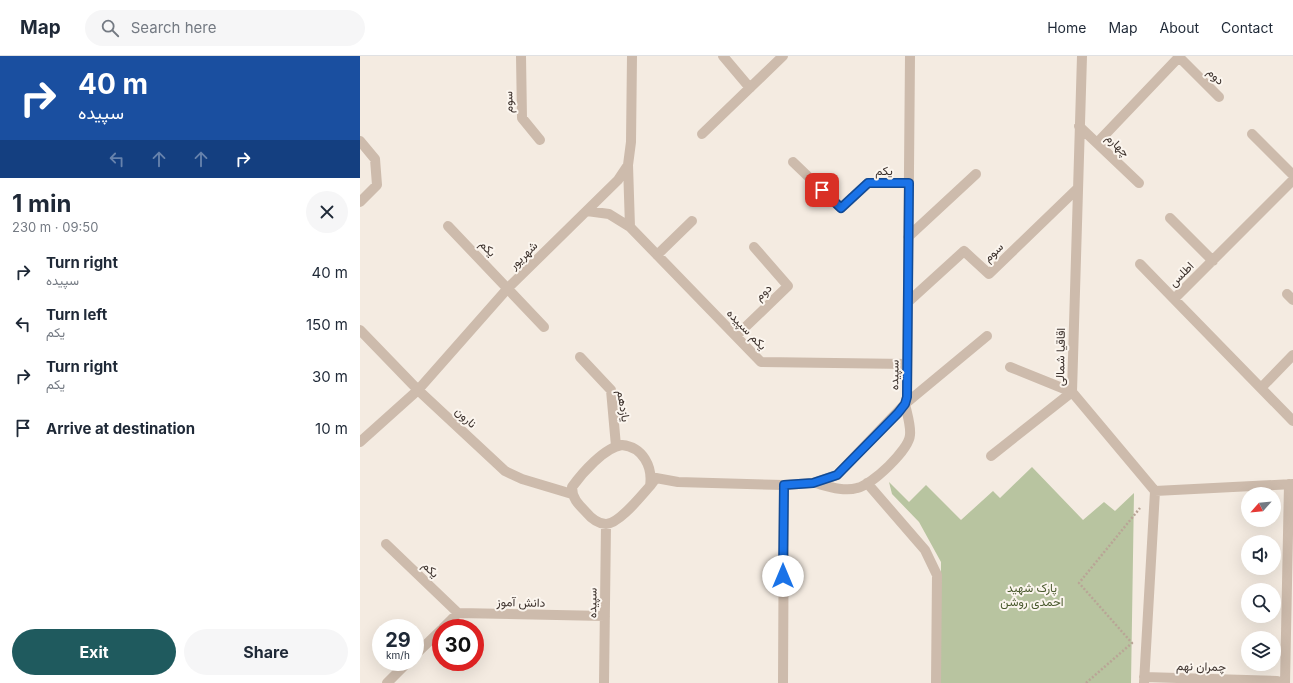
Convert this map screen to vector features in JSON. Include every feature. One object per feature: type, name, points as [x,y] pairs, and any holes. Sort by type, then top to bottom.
[{"type":"street","name":"سوم","points":[[521,56],[522,118],[540,140]]},
{"type":"street","name":"شهریور","points":[[360,442],[418,390],[508,288],[618,180],[628,164],[631,142],[632,56]]},
{"type":"street","points":[[723,56],[750,88]]},
{"type":"street","points":[[702,134],[783,56]]},
{"type":"street","name":"سپیده","points":[[650,486],[656,478],[678,482],[784,485],[813,483],[837,475],[905,404],[907,397],[910,56]]},
{"type":"street","name":"اقاقیا شمالی","points":[[1082,56],[1072,392],[1155,491]]},
{"type":"street","points":[[1097,143],[1179,56]]},
{"type":"street","name":"دوم","points":[[1179,56],[1219,97]]},
{"type":"street","name":"چهارم","points":[[1079,126],[1139,183]]},
{"type":"street","points":[[1252,134],[1293,175]]},
{"type":"street","points":[[360,142],[375,159],[377,185],[360,202]]},
{"type":"street","name":"یکم","points":[[793,162],[841,208],[868,183],[909,183]]},
{"type":"street","points":[[628,164],[630,227]]},
{"type":"street","points":[[908,237],[976,174]]},
{"type":"street","name":"اطلس","points":[[1293,180],[1174,299],[1293,421]]},
{"type":"street","name":"سوم","points":[[908,302],[964,251],[989,274],[1078,188]]},
{"type":"street","name":"یکم سپیده","points":[[587,210],[609,214],[630,227],[761,362],[907,364]]},
{"type":"street","points":[[1170,218],[1212,261]]},
{"type":"street","points":[[657,255],[692,221]]},
{"type":"street","name":"یکم","points":[[448,226],[508,288]]},
{"type":"street","name":"دوم","points":[[736,336],[788,286],[754,247]]},
{"type":"street","points":[[1140,264],[1174,299]]},
{"type":"street","points":[[508,288],[544,327]]},
{"type":"street","name":"نارون","points":[[360,330],[418,390],[505,470],[522,479],[572,494]]},
{"type":"street","points":[[813,483],[839,488],[857,488],[868,483],[890,464],[906,444],[910,435],[905,404],[986,336]]},
{"type":"street","points":[[1261,388],[1293,355]]},
{"type":"street","name":"یازدهم","points":[[580,357],[611,390],[616,446]]},
{"type":"street","points":[[991,456],[1072,392],[1010,367]]},
{"type":"street","points":[[616,446],[629,446],[640,453],[648,464],[651,473],[650,486],[616,522],[606,524],[591,518],[575,501],[572,494],[572,487],[577,480],[604,453],[616,446]]},
{"type":"street","points":[[868,483],[925,550],[937,575],[936,683]]},
{"type":"street","points":[[1144,680],[1155,491],[1291,484],[1285,683]]},
{"type":"street","points":[[783,683],[784,485]]},
{"type":"street","name":"سپیده","points":[[604,683],[606,524]]},
{"type":"street","name":"یکم","points":[[386,544],[458,613]]},
{"type":"street","points":[[452,619],[458,613]]},
{"type":"street","name":"دانش آموز","points":[[458,613],[605,616]]},
{"type":"street","points":[[424,646],[432,639]]},
{"type":"street","points":[[386,683],[399,671]]},
{"type":"street","name":"چمران نهم","points":[[1144,680],[1277,680],[1282,683]]},
{"type":"path","points":[[1086,683],[1132,643],[1079,583],[1155,491]]},
{"type":"green space","name":"پارک شهید احمدی روشن","points":[[1032,467],[1083,520],[1104,502],[1115,511],[1134,493],[1131,683],[940,683],[941,562],[919,522],[892,494],[889,482],[909,502],[926,485],[961,520],[993,491],[1000,498]]},
{"type":"route","points":[[783,576],[784,485],[813,483],[837,475],[898,413],[905,404],[907,397],[909,183],[868,183],[841,208],[822,190]]}]
